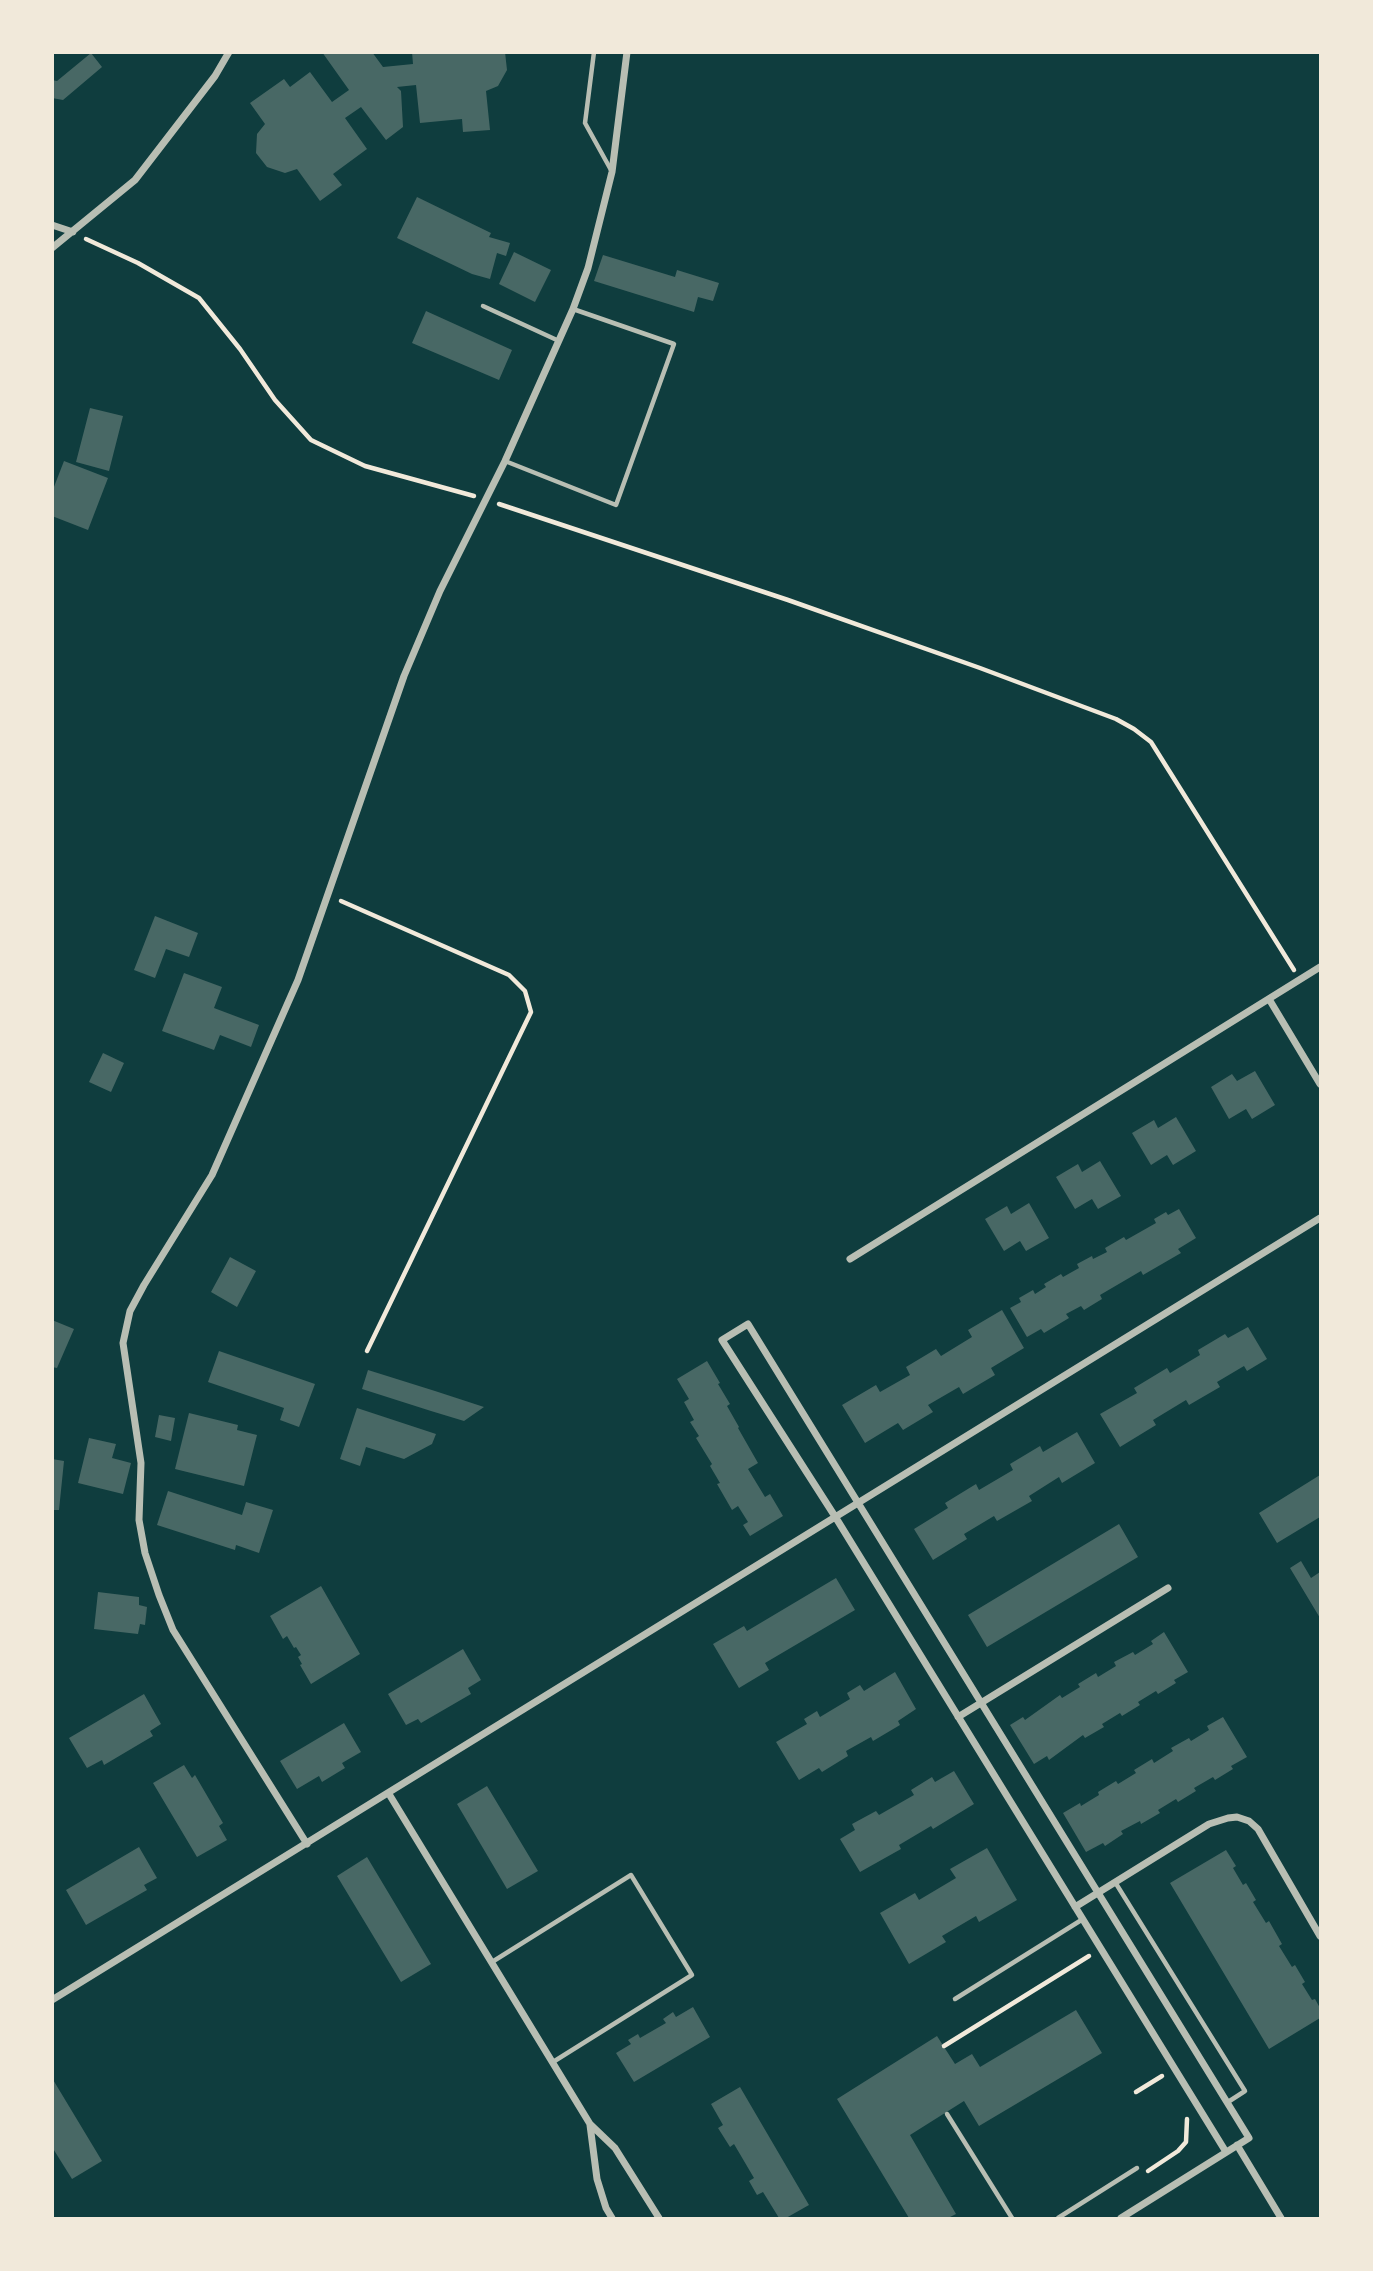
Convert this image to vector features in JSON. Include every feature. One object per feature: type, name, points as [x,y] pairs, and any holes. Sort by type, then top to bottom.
[{"type":"street","points":[[52,248],[135,180],[215,76],[229,52]]},
{"type":"street","points":[[307,1844],[173,1630],[145,1553],[139,1520],[141,1462],[123,1343],[130,1311],[212,1175],[298,979],[404,676],[440,591],[505,461],[573,309],[588,268],[612,172],[628,52]]},
{"type":"street","points":[[52,225],[73,232]]},
{"type":"street","points":[[850,1259],[1321,967]]},
{"type":"street","points":[[1269,999],[1321,1084]]},
{"type":"street","points":[[52,2000],[1321,1218]]},
{"type":"street","points":[[1121,2218],[1249,2138],[748,1324],[722,1340],[836,1518],[1226,2152]]},
{"type":"street","points":[[958,1717],[1168,1588]]},
{"type":"street","points":[[389,1794],[590,2124],[615,2148],[659,2218]]},
{"type":"street","points":[[1075,1908],[1209,1824],[1228,1818],[1243,1818],[1261,1834],[1321,1936]]},
{"type":"street","points":[[590,2124],[597,2179],[612,2218]]},
{"type":"street","points":[[1237,2145],[1280,2218]]},
{"type":"lane","points":[[594,52],[585,123],[612,172]]},
{"type":"lane","points":[[482,306],[560,341]]},
{"type":"lane","points":[[505,461],[616,505],[674,344],[573,309]]},
{"type":"lane","points":[[492,1962],[631,1875],[692,1975],[552,2062]]},
{"type":"lane","points":[[1115,1882],[1245,2091],[1227,2102]]},
{"type":"lane","points":[[955,1999],[1083,1919]]},
{"type":"lane","points":[[947,2114],[1012,2218]]},
{"type":"lane","points":[[1058,2218],[1137,2168]]},
{"type":"path","points":[[73,232],[138,263],[199,298],[240,349],[275,400],[311,439],[365,467],[486,499],[788,600],[1116,719],[1151,742],[1290,964]]},
{"type":"path","points":[[328,895],[509,975],[525,991],[530,1012],[367,1351]]},
{"type":"path","points":[[944,2046],[1090,1956]]},
{"type":"path","points":[[1136,2092],[1163,2076]]},
{"type":"building","points":[[322,52],[372,52],[383,67],[413,64],[412,52],[505,52],[507,70],[498,86],[486,91],[490,130],[463,132],[462,119],[420,123],[416,85],[397,87],[401,91],[403,127],[386,140],[361,107],[345,118],[367,149],[333,174],[342,185],[320,201],[297,169],[285,173],[267,167],[256,153],[257,134],[265,124],[250,103],[284,79],[290,87],[310,72],[332,102],[349,90]]},
{"type":"building","points":[[91,53],[102,67],[63,100],[52,98],[52,80],[57,81]]},
{"type":"building","points":[[417,197],[491,233],[489,237],[510,243],[506,256],[497,253],[490,279],[472,274],[397,238]]},
{"type":"building","points":[[514,252],[551,270],[535,302],[499,284]]},
{"type":"building","points":[[603,255],[675,277],[677,270],[719,283],[713,301],[698,297],[694,312],[594,281]]},
{"type":"building","points":[[426,311],[512,350],[499,380],[412,343]]},
{"type":"building","points":[[90,408],[123,416],[109,471],[76,462]]},
{"type":"building","points":[[64,461],[108,478],[88,530],[52,516],[52,492]]},
{"type":"building","points":[[155,916],[198,933],[189,957],[166,949],[155,978],[134,970]]},
{"type":"building","points":[[184,973],[222,987],[214,1008],[259,1025],[251,1047],[220,1035],[214,1050],[162,1031]]},
{"type":"building","points":[[103,1053],[124,1063],[111,1092],[89,1082]]},
{"type":"building","points":[[1255,1071],[1275,1105],[1252,1119],[1246,1109],[1229,1119],[1211,1087],[1232,1074],[1237,1081]]},
{"type":"building","points":[[1176,1117],[1196,1151],[1173,1165],[1167,1155],[1151,1165],[1132,1133],[1154,1120],[1158,1128]]},
{"type":"building","points":[[1100,1161],[1121,1196],[1098,1209],[1092,1199],[1075,1209],[1056,1177],[1078,1164],[1082,1172]]},
{"type":"building","points":[[1029,1203],[1049,1238],[1026,1251],[1020,1241],[1004,1251],[985,1219],[1007,1206],[1011,1214]]},
{"type":"building","points":[[1179,1209],[1196,1238],[1178,1249],[1181,1253],[1143,1275],[1141,1271],[1100,1295],[1102,1299],[1084,1310],[1081,1306],[1066,1314],[1069,1318],[1044,1333],[1041,1329],[1027,1337],[1010,1308],[1021,1302],[1019,1298],[1033,1290],[1035,1294],[1046,1287],[1044,1284],[1079,1268],[1077,1264],[1107,1252],[1105,1248],[1156,1223],[1154,1219],[1166,1212],[1168,1215]]},
{"type":"building","points":[[230,1257],[256,1271],[237,1307],[211,1292]]},
{"type":"building","points":[[1002,1310],[1024,1348],[991,1368],[995,1375],[963,1394],[959,1387],[928,1405],[933,1412],[903,1430],[898,1423],[865,1443],[842,1405],[876,1385],[880,1392],[910,1375],[906,1367],[936,1349],[941,1356],[972,1337],[968,1330]]},
{"type":"building","points":[[52,1320],[74,1329],[57,1368],[52,1367]]},
{"type":"building","points":[[1248,1327],[1267,1359],[1247,1371],[1244,1366],[1217,1382],[1220,1387],[1189,1405],[1186,1400],[1153,1420],[1156,1425],[1120,1447],[1100,1414],[1137,1393],[1134,1388],[1167,1368],[1170,1373],[1200,1355],[1198,1350],[1225,1334],[1228,1338]]},
{"type":"building","points":[[219,1351],[315,1384],[299,1427],[280,1420],[284,1408],[208,1382]]},
{"type":"building","points":[[707,1361],[730,1404],[727,1406],[738,1428],[758,1463],[748,1469],[765,1497],[770,1494],[783,1516],[750,1536],[743,1525],[748,1522],[738,1506],[732,1510],[717,1484],[720,1483],[710,1466],[712,1464],[696,1438],[699,1436],[690,1422],[694,1420],[684,1402],[689,1399],[677,1379]]},
{"type":"building","points":[[368,1370],[484,1407],[464,1421],[362,1389]]},
{"type":"building","points":[[357,1408],[436,1434],[432,1444],[404,1459],[366,1447],[360,1466],[340,1459]]},
{"type":"building","points":[[189,1413],[238,1425],[237,1430],[257,1435],[244,1486],[175,1469]]},
{"type":"building","points":[[159,1415],[175,1418],[171,1441],[155,1437]]},
{"type":"building","points":[[1077,1432],[1095,1463],[1062,1483],[1059,1477],[1029,1496],[1032,1501],[997,1521],[994,1516],[964,1534],[967,1539],[933,1560],[914,1529],[948,1508],[945,1503],[976,1484],[979,1490],[1013,1470],[1010,1464],[1040,1446],[1043,1452]]},
{"type":"building","points":[[89,1438],[116,1444],[112,1458],[131,1463],[123,1494],[78,1483]]},
{"type":"building","points":[[52,1459],[64,1461],[59,1510],[52,1510]]},
{"type":"building","points":[[1320,1475],[1320,1517],[1277,1543],[1259,1513]]},
{"type":"building","points":[[168,1491],[242,1515],[246,1502],[273,1510],[259,1553],[236,1545],[235,1550],[157,1525]]},
{"type":"building","points":[[1119,1524],[1138,1557],[987,1647],[968,1615]]},
{"type":"building","points":[[1301,1561],[1311,1578],[1320,1572],[1320,1618],[1290,1568]]},
{"type":"building","points":[[836,1578],[855,1610],[765,1663],[769,1670],[739,1688],[713,1644],[744,1626],[747,1631]]},
{"type":"building","points":[[321,1586],[360,1654],[311,1684],[300,1665],[302,1664],[298,1657],[301,1655],[287,1636],[283,1639],[270,1616]]},
{"type":"building","points":[[98,1592],[139,1597],[139,1605],[147,1607],[145,1625],[140,1624],[138,1634],[94,1629]]},
{"type":"building","points":[[1164,1632],[1188,1672],[1158,1694],[1156,1691],[1138,1702],[1140,1705],[1122,1716],[1120,1713],[1102,1724],[1104,1727],[1085,1738],[1083,1735],[1049,1760],[1047,1756],[1034,1764],[1010,1725],[1023,1717],[1025,1720],[1060,1695],[1062,1698],[1096,1673],[1098,1677],[1116,1666],[1114,1662],[1133,1652],[1135,1655],[1153,1644],[1151,1641]]},
{"type":"building","points":[[463,1649],[481,1680],[468,1688],[471,1694],[421,1723],[418,1719],[406,1725],[388,1694]]},
{"type":"building","points":[[895,1672],[916,1709],[898,1721],[900,1725],[873,1741],[871,1737],[846,1751],[848,1756],[822,1772],[819,1768],[799,1780],[776,1742],[807,1724],[804,1719],[817,1711],[820,1717],[850,1699],[847,1693],[860,1685],[864,1691]]},
{"type":"building","points":[[144,1694],[161,1724],[150,1731],[153,1736],[104,1765],[102,1760],[87,1768],[69,1738]]},
{"type":"building","points":[[1223,1717],[1247,1757],[1215,1780],[1213,1777],[1178,1802],[1176,1799],[1158,1810],[1160,1813],[1121,1831],[1123,1834],[1105,1846],[1103,1843],[1086,1852],[1063,1813],[1080,1803],[1081,1806],[1116,1781],[1118,1784],[1152,1759],[1154,1763],[1173,1751],[1171,1748],[1189,1738],[1191,1741],[1209,1730],[1207,1726]]},
{"type":"building","points":[[344,1723],[361,1752],[342,1763],[345,1768],[322,1782],[319,1776],[297,1789],[280,1761]]},
{"type":"building","points":[[184,1765],[192,1778],[195,1775],[223,1823],[219,1826],[227,1840],[197,1857],[153,1783]]},
{"type":"building","points":[[954,1771],[974,1804],[933,1829],[931,1826],[899,1845],[901,1849],[860,1872],[840,1839],[855,1830],[852,1824],[876,1811],[879,1815],[914,1795],[911,1790],[932,1777],[935,1782]]},
{"type":"building","points":[[487,1786],[538,1871],[507,1889],[457,1804]]},
{"type":"building","points":[[139,1847],[157,1878],[144,1885],[147,1890],[86,1925],[66,1890]]},
{"type":"building","points":[[987,1848],[1017,1900],[979,1922],[976,1916],[942,1936],[946,1942],[909,1964],[880,1913],[915,1893],[919,1900],[956,1878],[950,1869]]},
{"type":"building","points":[[1226,1850],[1243,1885],[1246,1883],[1256,1900],[1253,1902],[1266,1923],[1269,1921],[1282,1944],[1279,1946],[1292,1967],[1295,1965],[1305,1982],[1302,1984],[1320,2008],[1320,2018],[1269,2049],[1170,1883]]},
{"type":"building","points":[[367,1857],[431,1964],[401,1982],[337,1876]]},
{"type":"building","points":[[693,2007],[710,2037],[634,2082],[616,2053],[631,2044],[628,2040],[638,2034],[640,2038],[666,2023],[663,2019],[673,2012],[676,2017]]},
{"type":"building","points":[[1076,2010],[1102,2053],[979,2126],[964,2101],[910,2135],[956,2214],[948,2218],[909,2218],[837,2099],[937,2036],[955,2064],[972,2054],[980,2067]]},
{"type":"building","points":[[52,2078],[102,2161],[72,2179],[52,2147]]},
{"type":"building","points":[[740,2087],[809,2205],[786,2218],[779,2218],[763,2192],[757,2195],[749,2181],[754,2178],[734,2144],[730,2147],[718,2128],[723,2125],[711,2104]]}]
